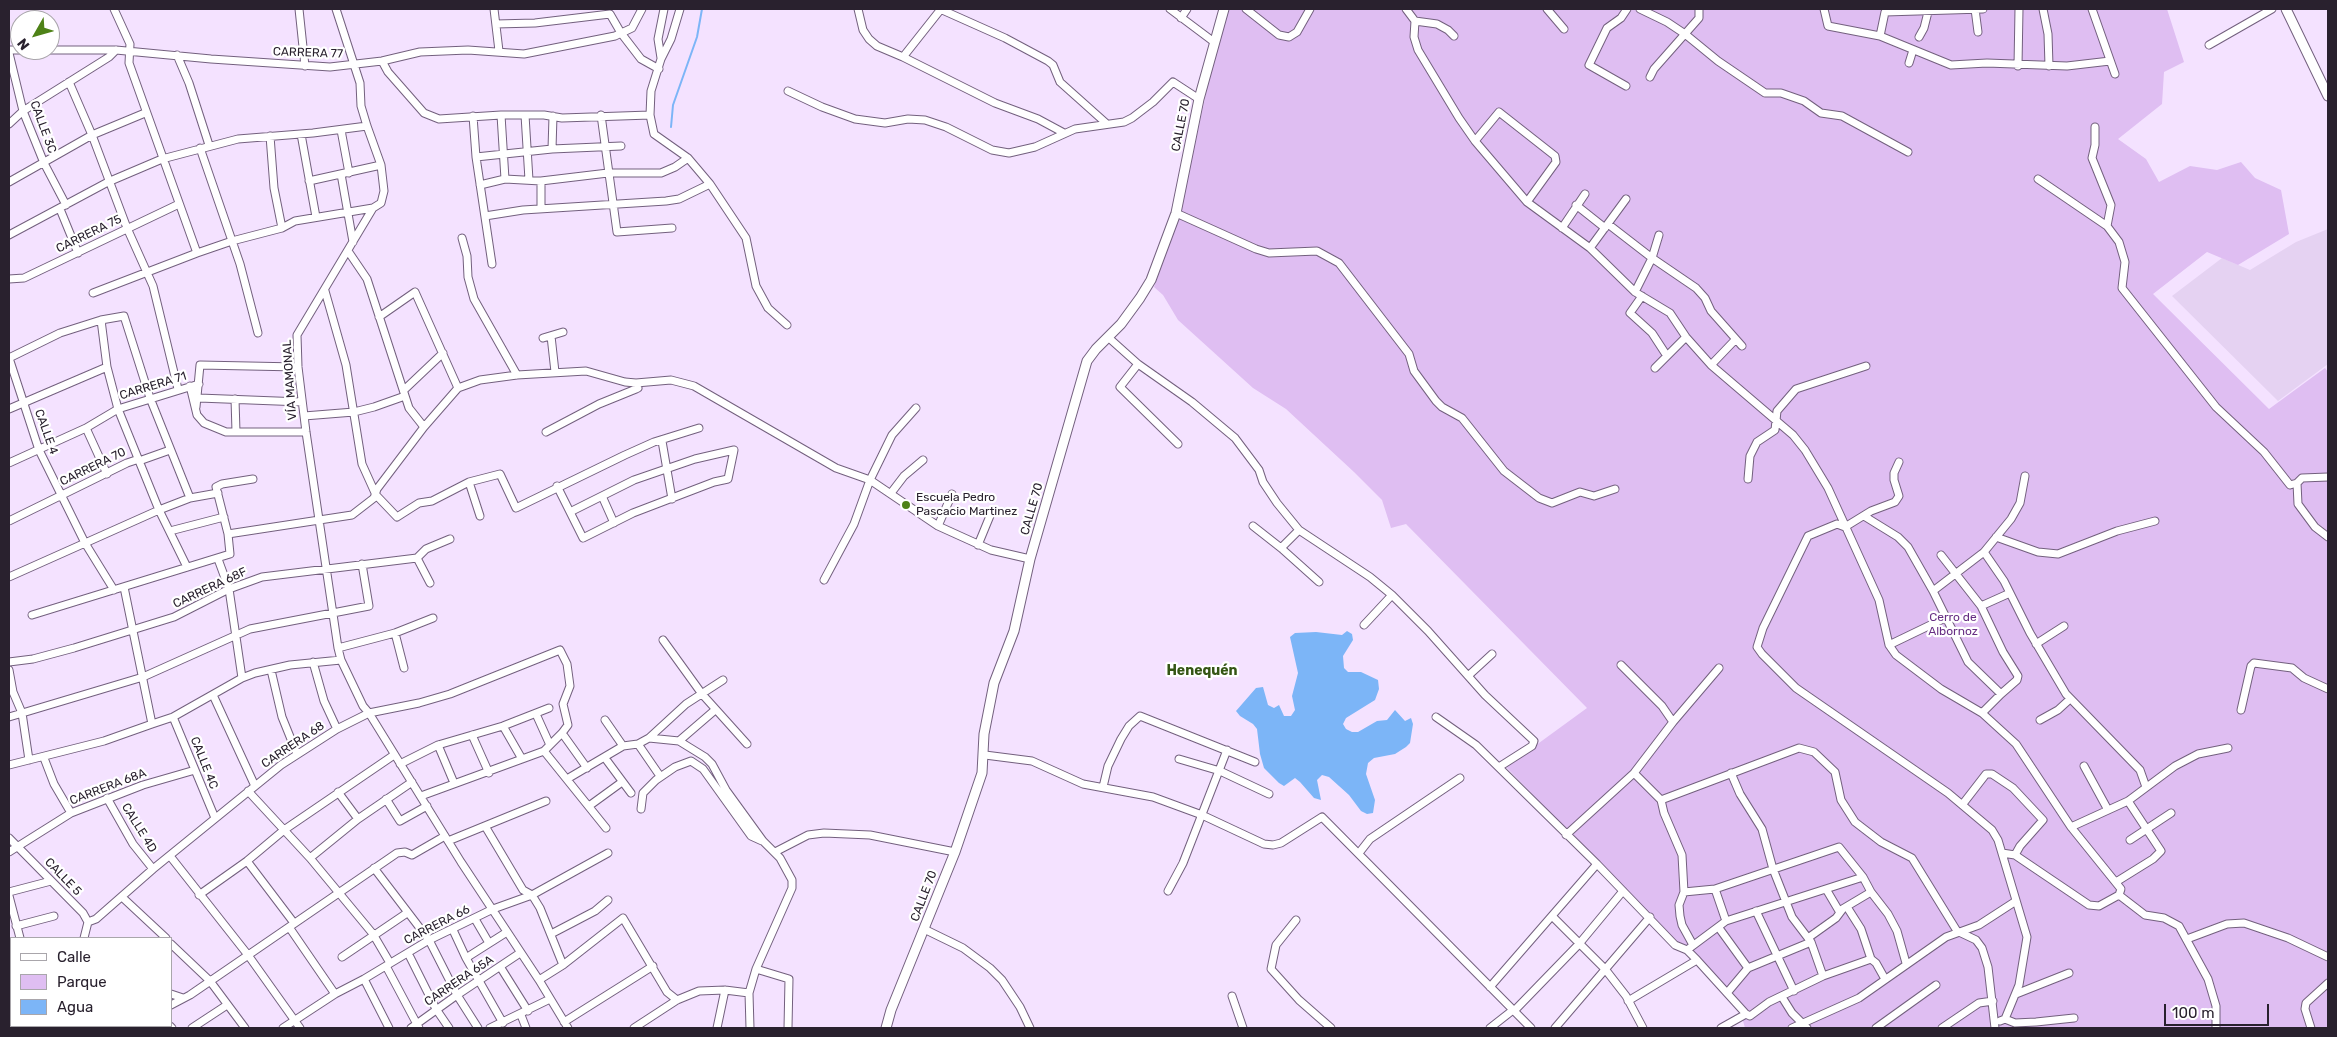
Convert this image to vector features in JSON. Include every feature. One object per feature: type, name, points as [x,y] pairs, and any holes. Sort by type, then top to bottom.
[{"type":"street","points":[[114,9],[130,44],[129,63],[145,113],[197,253]]},
{"type":"street","points":[[299,9],[305,66]]},
{"type":"street","name":"VÍA MAMONAL","points":[[336,9],[360,84],[361,106],[381,165],[384,191],[381,203],[373,208],[297,335],[302,402],[338,648],[341,660],[358,697],[566,1025]]},
{"type":"street","points":[[494,9],[498,51]]},
{"type":"street","points":[[620,33],[632,28],[642,9]]},
{"type":"street","points":[[661,59],[658,39],[664,9]]},
{"type":"street","points":[[680,9],[671,39],[661,59],[651,91],[650,115],[654,134],[688,158],[710,184],[746,238],[756,286],[768,308],[787,325]]},
{"type":"street","points":[[858,9],[863,30],[877,46],[903,57],[995,104],[1038,119],[1064,133]]},
{"type":"street","points":[[903,57],[941,9],[1005,38],[1048,61],[1053,65],[1060,82],[1106,124]]},
{"type":"street","points":[[1170,9],[1214,42]]},
{"type":"street","points":[[1181,18],[1187,9]]},
{"type":"street","name":"CALLE 70","points":[[886,1028],[891,1010],[955,852],[982,773],[985,755],[984,734],[994,682],[1014,630],[1030,559],[1087,361],[1096,349],[1109,338],[1132,309],[1151,280],[1176,213],[1199,99],[1224,9]]},
{"type":"street","points":[[1246,9],[1279,35],[1289,37],[1297,32],[1310,9]]},
{"type":"street","points":[[1406,9],[1415,21],[1414,37],[1418,50],[1474,141],[1527,202],[1590,248],[1635,292],[1670,313],[1686,337],[1711,365],[1777,422],[1805,450],[1828,488],[1879,600],[1889,645],[1896,655],[1941,689],[1982,713],[2016,744],[2071,827],[2121,889],[2119,895],[2099,906],[2089,905],[2015,855],[2002,853]]},
{"type":"street","points":[[1547,9],[1564,29]]},
{"type":"street","points":[[1626,86],[1589,65],[1607,28],[1621,18],[1627,9]]},
{"type":"street","points":[[1640,9],[1686,34],[1718,61],[1765,94],[1781,93],[1804,101],[1821,112],[1842,116],[1908,152]]},
{"type":"street","points":[[1650,77],[1654,69],[1699,18],[1699,9]]},
{"type":"street","points":[[1824,9],[1828,26],[1880,36],[1951,65],[1987,63],[2018,66],[2067,66],[2110,61]]},
{"type":"street","points":[[1975,9],[1978,32]]},
{"type":"street","points":[[1880,36],[1885,12],[1983,9]]},
{"type":"street","points":[[2018,66],[2019,9]]},
{"type":"street","points":[[2043,9],[2048,34],[2049,66]]},
{"type":"street","points":[[2092,9],[2115,74]]},
{"type":"street","points":[[2209,45],[2272,9]]},
{"type":"street","points":[[2286,9],[2328,96]]},
{"type":"street","points":[[1919,36],[1924,28],[1928,12]]},
{"type":"street","points":[[496,24],[535,24],[610,14],[620,33],[641,59],[659,69]]},
{"type":"street","points":[[1415,21],[1437,24],[1454,36]]},
{"type":"street","name":"CARRERA 77","points":[[60,50],[116,50],[305,66],[354,66],[420,52],[498,51],[524,54],[606,39],[620,33]]},
{"type":"street","points":[[9,124],[23,111],[116,50]]},
{"type":"street","points":[[1909,63],[1913,50]]},
{"type":"street","name":"CALLE 3C","points":[[9,51],[23,111],[63,207],[78,253]]},
{"type":"street","points":[[177,55],[189,83],[209,145]]},
{"type":"street","points":[[382,61],[388,72],[424,113],[439,118],[501,114],[562,118],[601,115],[650,115]]},
{"type":"street","points":[[68,82],[92,135],[108,182],[147,272],[158,304],[178,389]]},
{"type":"street","points":[[788,91],[822,107],[855,119],[885,123],[913,119],[936,123],[981,146],[1003,153],[1026,150],[1075,129],[1132,118],[1153,102],[1173,82],[1199,99]]},
{"type":"street","points":[[1474,141],[1499,112],[1555,156],[1556,162],[1527,202]]},
{"type":"street","points":[[9,182],[92,135],[145,113]]},
{"type":"street","points":[[501,114],[505,179]]},
{"type":"street","points":[[525,115],[529,180]]},
{"type":"street","points":[[601,115],[617,232],[672,228]]},
{"type":"street","points":[[473,116],[476,157],[492,264]]},
{"type":"street","points":[[552,150],[553,116]]},
{"type":"street","points":[[9,235],[108,182],[162,159],[209,145],[238,139],[367,126]]},
{"type":"street","points":[[2095,127],[2092,158],[2111,205],[2107,226]]},
{"type":"street","points":[[341,130],[347,213],[353,242]]},
{"type":"street","points":[[301,134],[316,217]]},
{"type":"street","points":[[270,136],[274,188],[282,228]]},
{"type":"street","points":[[476,157],[621,146]]},
{"type":"street","points":[[200,148],[240,264],[258,333]]},
{"type":"street","points":[[480,185],[505,179],[541,181],[608,173],[661,173],[675,168],[688,158]]},
{"type":"street","points":[[309,181],[381,165]]},
{"type":"street","points":[[2038,180],[2107,226],[2115,235],[2123,251],[2125,262],[2122,288],[2128,298],[2159,333],[2216,407],[2264,452],[2290,485],[2297,483],[2302,478],[2328,478]]},
{"type":"street","points":[[541,181],[541,209]]},
{"type":"street","points":[[485,216],[541,209],[579,208],[679,199],[710,184]]},
{"type":"street","points":[[1562,228],[1585,194]]},
{"type":"street","points":[[1590,248],[1626,200]]},
{"type":"street","name":"CARRERA 75","points":[[9,279],[24,278],[179,204]]},
{"type":"street","points":[[1576,205],[1696,288],[1711,312],[1742,346]]},
{"type":"street","points":[[93,293],[197,253],[232,241],[282,228],[295,221],[373,208]]},
{"type":"street","points":[[1176,213],[1269,253],[1318,251],[1339,263],[1408,354],[1414,371],[1436,401],[1442,407],[1462,418],[1481,445],[1504,471],[1539,498],[1552,503],[1580,492],[1594,496],[1615,489]]},
{"type":"street","points":[[1635,292],[1652,258],[1659,235]]},
{"type":"street","points":[[462,238],[467,256],[468,277],[474,298],[517,375]]},
{"type":"street","points":[[348,251],[367,279],[404,393],[412,413],[424,427]]},
{"type":"street","points":[[324,291],[344,357],[362,464],[376,494],[397,517],[419,503],[432,501],[469,482],[500,474],[516,508],[556,486],[625,455],[699,428]]},
{"type":"street","points":[[379,317],[415,292],[458,388]]},
{"type":"street","points":[[1642,296],[1630,313],[1652,334],[1667,356]]},
{"type":"street","points":[[9,358],[60,333],[101,320],[124,316],[150,398],[190,498]]},
{"type":"street","points":[[101,320],[107,367],[118,409],[159,510],[187,567]]},
{"type":"street","points":[[543,338],[563,332]]},
{"type":"street","points":[[551,336],[556,372]]},
{"type":"street","points":[[1655,368],[1686,337]]},
{"type":"street","points":[[1109,338],[1138,364],[1192,402],[1235,438],[1259,470],[1277,503],[1299,530],[1370,577],[1392,595],[1428,631],[1468,676],[1534,741],[1532,746],[1499,767]]},
{"type":"street","points":[[1711,365],[1735,340]]},
{"type":"street","points":[[304,416],[354,412],[374,407],[404,393],[443,353]]},
{"type":"street","name":"CALLE 4","points":[[9,358],[39,450],[85,543],[114,590]]},
{"type":"street","points":[[1138,364],[1120,387],[1178,444]]},
{"type":"street","name":"CARRERA 71","points":[[9,463],[86,428],[118,409],[199,384],[200,365],[298,366]]},
{"type":"street","points":[[1748,479],[1750,456],[1760,439],[1773,432],[1777,422],[1777,411],[1796,389],[1866,366]]},
{"type":"street","points":[[9,408],[107,367]]},
{"type":"street","points":[[228,534],[352,515],[364,507],[376,494],[424,427],[458,388],[480,380],[517,375],[586,371],[636,383],[671,380],[694,386],[836,468],[870,480],[938,526],[991,550],[1030,559]]},
{"type":"street","points":[[546,432],[599,404],[636,390],[638,388],[636,383]]},
{"type":"street","points":[[196,409],[199,384]]},
{"type":"street","points":[[190,386],[197,415],[204,424],[226,432],[306,432]]},
{"type":"street","points":[[198,398],[302,402]]},
{"type":"street","points":[[235,399],[236,432]]},
{"type":"street","points":[[824,580],[858,516],[870,480],[892,435],[916,408]]},
{"type":"street","points":[[86,428],[107,474]]},
{"type":"street","points":[[662,440],[672,499]]},
{"type":"street","name":"CARRERA 70","points":[[9,520],[107,474],[111,470],[132,460],[139,461],[170,450]]},
{"type":"street","points":[[556,486],[583,538],[672,499],[714,482],[728,479],[734,450],[695,459],[634,480],[570,512]]},
{"type":"street","points":[[891,493],[904,476],[923,460]]},
{"type":"street","points":[[1845,527],[1897,499],[1894,480],[1899,462]]},
{"type":"street","points":[[1933,591],[1984,552],[2011,519],[2020,502],[2025,476]]},
{"type":"street","points":[[32,615],[230,554],[228,534],[216,487],[222,484],[253,479]]},
{"type":"street","points":[[469,482],[480,516]]},
{"type":"street","points":[[2297,483],[2298,504],[2315,528],[2328,537]]},
{"type":"street","points":[[9,577],[159,510],[190,498],[218,493]]},
{"type":"street","points":[[938,526],[952,494]]},
{"type":"street","points":[[602,496],[614,523]]},
{"type":"street","points":[[978,545],[992,511]]},
{"type":"street","points":[[170,531],[224,516]]},
{"type":"street","points":[[1864,516],[1898,536],[1908,547],[1933,591],[1968,662],[2001,694]]},
{"type":"street","points":[[1996,537],[2038,552],[2058,554],[2117,531],[2155,521]]},
{"type":"street","points":[[1661,800],[1799,748],[1814,752],[1835,772],[1841,800],[1855,822],[1881,842],[1912,858],[1957,931],[1976,940],[1982,948],[1986,955],[1995,1025],[2005,1019],[2016,994],[2027,937],[1998,840],[1992,830],[1935,783],[1796,688],[1762,654],[1758,647],[1760,633],[1808,536],[1837,524],[1845,527]]},
{"type":"street","points":[[1253,526],[1319,582]]},
{"type":"street","points":[[1281,548],[1299,530]]},
{"type":"street","name":"CARRERA 68F","points":[[9,662],[50,654],[174,617],[229,589],[262,577],[417,558],[426,549],[450,539]]},
{"type":"street","points":[[1984,552],[2010,593],[2036,644],[2070,699],[2100,726],[2140,770],[2146,787]]},
{"type":"street","points":[[1941,555],[1981,606],[2002,652],[2018,676],[2017,680],[1982,713]]},
{"type":"street","points":[[417,558],[425,570],[430,583]]},
{"type":"street","points":[[218,559],[229,589],[242,678]]},
{"type":"street","points":[[9,717],[143,677],[250,629],[369,606],[362,564]]},
{"type":"street","points":[[124,587],[152,724]]},
{"type":"street","points":[[1981,606],[2010,593]]},
{"type":"street","points":[[1364,625],[1392,595]]},
{"type":"street","points":[[338,648],[395,633],[433,618]]},
{"type":"street","points":[[1889,645],[1945,618]]},
{"type":"street","points":[[2036,644],[2064,626]]},
{"type":"street","points":[[395,633],[404,668]]},
{"type":"street","points":[[663,640],[702,694],[746,744]]},
{"type":"street","name":"CARRERA 68","points":[[88,922],[96,919],[215,818],[297,754],[337,729],[369,713],[420,703],[450,694],[560,650],[570,677],[570,686],[563,704],[568,725],[562,733]]},
{"type":"street","points":[[1468,676],[1492,654]]},
{"type":"street","points":[[9,765],[44,758],[104,741],[152,724],[173,716],[242,678],[313,662],[341,660]]},
{"type":"street","points":[[313,662],[324,701],[337,729]]},
{"type":"street","points":[[2241,710],[2251,666],[2254,663],[2292,668],[2304,678],[2328,689]]},
{"type":"street","points":[[1621,665],[1662,706],[1672,722]]},
{"type":"street","points":[[1566,835],[1634,773],[1672,722],[1718,668]]},
{"type":"street","points":[[9,670],[13,692],[22,713],[29,760]]},
{"type":"street","points":[[271,670],[282,717],[297,754]]},
{"type":"street","points":[[567,779],[623,746],[638,744],[649,738],[686,704],[723,680]]},
{"type":"street","points":[[213,695],[255,786]]},
{"type":"street","points":[[2040,720],[2050,716],[2070,699]]},
{"type":"street","points":[[400,764],[438,745],[503,726],[549,708]]},
{"type":"street","points":[[679,741],[715,710]]},
{"type":"street","points":[[536,714],[547,748],[567,779],[606,828]]},
{"type":"street","name":"CALLE 4C","points":[[173,716],[215,818]]},
{"type":"street","points":[[1103,787],[1108,766],[1122,739],[1129,726],[1140,716],[1255,762]]},
{"type":"street","points":[[1436,717],[1476,745],[1675,944],[1690,948]]},
{"type":"street","points":[[605,720],[623,746]]},
{"type":"street","points":[[503,726],[522,759]]},
{"type":"street","points":[[421,796],[454,783],[489,773],[547,748],[562,733],[587,768]]},
{"type":"street","points":[[472,735],[489,773]]},
{"type":"street","points":[[649,738],[679,741],[705,757],[712,764],[726,790],[763,841],[775,852],[792,880],[792,888],[756,969],[749,993],[750,1028]]},
{"type":"street","points":[[638,744],[660,776]]},
{"type":"street","points":[[438,745],[454,783]]},
{"type":"street","points":[[2071,827],[2128,801],[2143,792],[2146,787],[2175,766],[2198,754],[2228,748]]},
{"type":"street","points":[[1168,891],[1183,863],[1227,750]]},
{"type":"street","points":[[199,895],[247,861],[284,830],[394,755]]},
{"type":"street","points":[[985,755],[1032,760],[1083,784],[1153,798],[1202,815],[1264,844],[1273,846],[1322,817],[1531,1028]]},
{"type":"street","points":[[44,758],[54,784],[71,813]]},
{"type":"street","points":[[605,758],[631,793]]},
{"type":"street","points":[[1179,759],[1220,771],[1269,794]]},
{"type":"street","points":[[641,809],[643,793],[660,776],[691,761],[703,769],[751,836],[759,841],[763,841]]},
{"type":"street","points":[[2084,766],[2108,810]]},
{"type":"street","name":"CARRERA 68A","points":[[9,852],[71,813],[143,785],[194,770]]},
{"type":"street","points":[[1634,773],[1661,800],[1664,813],[1682,855],[1684,892],[1679,905],[1682,925],[1690,948],[1697,960],[1746,1014],[1750,1016],[1769,1002],[1823,976],[1871,959]]},
{"type":"street","points":[[1731,773],[1740,794],[1762,829],[1773,869],[1792,918],[1809,940],[1823,976]]},
{"type":"street","points":[[1962,805],[1986,774],[1992,774],[2013,788],[2043,820],[2020,846],[2015,855]]},
{"type":"street","points":[[1359,853],[1370,839],[1460,778]]},
{"type":"street","points":[[310,858],[358,819],[412,782]]},
{"type":"street","points":[[589,806],[622,782]]},
{"type":"street","points":[[248,791],[310,858],[373,934],[416,1027]]},
{"type":"street","points":[[338,792],[358,819]]},
{"type":"street","name":"CALLE 4D","points":[[107,798],[133,844],[153,869]]},
{"type":"street","points":[[386,799],[400,821],[427,806]]},
{"type":"street","points":[[172,1005],[397,853],[405,852],[412,855],[447,839],[546,801]]},
{"type":"street","points":[[2116,882],[2153,859],[2161,851],[2128,801]]},
{"type":"street","points":[[2130,840],[2171,813]]},
{"type":"street","points":[[485,826],[524,890],[532,895],[540,908],[563,965]]},
{"type":"street","points":[[775,852],[808,835],[824,834],[870,835],[955,852]]},
{"type":"street","name":"CALLE 5","points":[[9,838],[83,913],[88,922]]},
{"type":"street","points":[[1684,892],[1714,889],[1839,846],[1863,877],[1897,931],[1906,964]]},
{"type":"street","name":"CARRERA 66","points":[[283,1028],[334,994],[364,979],[429,940],[454,930],[493,909],[532,895],[608,852]]},
{"type":"street","points":[[170,856],[248,955],[300,1028]]},
{"type":"street","points":[[247,861],[292,925],[334,994]]},
{"type":"street","points":[[1490,987],[1597,864]]},
{"type":"street","points":[[374,868],[429,940],[457,995],[478,1028]]},
{"type":"street","points":[[1690,948],[1726,921],[1863,877]]},
{"type":"street","points":[[9,892],[51,881]]},
{"type":"street","points":[[1826,888],[1839,911],[1845,909]]},
{"type":"street","points":[[1714,889],[1726,921]]},
{"type":"street","points":[[1490,1028],[1514,1010],[1579,944],[1623,891]]},
{"type":"street","points":[[1727,993],[1748,968],[1778,956],[1809,940],[1845,909],[1871,892]]},
{"type":"street","points":[[2119,895],[2145,915],[2176,922],[2208,979],[2216,1006],[2216,1028]]},
{"type":"street","points":[[9,896],[20,937]]},
{"type":"street","points":[[122,897],[165,937]]},
{"type":"street","points":[[551,934],[595,910],[608,900]]},
{"type":"street","points":[[1792,1028],[1804,1026],[1859,998],[1906,964],[1957,931],[1979,925],[2016,901]]},
{"type":"street","points":[[1845,909],[1861,929],[1871,959],[1876,963],[1885,979]]},
{"type":"street","points":[[1756,911],[1794,991]]},
{"type":"street","points":[[342,956],[407,913]]},
{"type":"street","points":[[16,926],[54,916]]},
{"type":"street","points":[[1552,916],[1604,969],[1628,1001],[1643,1028]]},
{"type":"street","points":[[1555,1028],[1650,917]]},
{"type":"street","points":[[539,980],[563,965],[623,918],[667,992],[677,1000]]},
{"type":"street","points":[[475,919],[489,943]]},
{"type":"street","points":[[1296,920],[1276,945],[1271,969],[1299,1000],[1331,1028]]},
{"type":"street","points":[[84,937],[88,922]]},
{"type":"street","points":[[2187,939],[2227,924],[2244,923],[2288,938],[2328,957]]},
{"type":"street","points":[[1718,928],[1748,968]]},
{"type":"street","points":[[924,929],[963,948],[990,968],[1002,980],[1020,1007],[1030,1028]]},
{"type":"street","points":[[454,930],[466,958],[503,1023]]},
{"type":"street","points":[[466,958],[506,932]]},
{"type":"street","points":[[172,945],[210,981],[245,1028]]},
{"type":"street","points":[[408,953],[436,1009],[449,1028]]},
{"type":"street","name":"CARRERA 65A","points":[[416,1027],[436,1009],[501,968],[520,953]]},
{"type":"street","points":[[1628,1001],[1697,960]]},
{"type":"street","points":[[566,1025],[653,966]]},
{"type":"street","points":[[501,968],[528,1011]]},
{"type":"street","points":[[756,969],[790,979],[788,1028]]},
{"type":"street","points":[[2016,994],[2069,973]]},
{"type":"street","points":[[364,979],[389,1028]]},
{"type":"street","points":[[2311,1028],[2305,1009],[2306,1003],[2328,983]]},
{"type":"street","points":[[1876,1028],[1936,985]]},
{"type":"street","points":[[634,1028],[677,1000],[707,989],[749,993]]},
{"type":"street","points":[[717,1028],[725,990]]},
{"type":"street","points":[[172,994],[183,998]]},
{"type":"street","points":[[1232,996],[1244,1028]]},
{"type":"street","points":[[1782,997],[1804,1026]]},
{"type":"street","points":[[493,1028],[550,999]]},
{"type":"street","points":[[1942,1028],[1979,1003],[1993,1001]]},
{"type":"street","points":[[192,1028],[227,1005]]},
{"type":"street","points":[[1721,1028],[1746,1014]]},
{"type":"street","points":[[520,1015],[526,1028]]},
{"type":"street","points":[[2005,1019],[2015,1022],[2074,1018]]},
{"type":"shaded area","points":[[2328,229],[2328,364],[2278,401],[2172,296],[2222,258],[2250,270],[2296,242]]},
{"type":"green space","name":"Cerro de Albornoz","points":[[1227,9],[2167,9],[2184,62],[2164,72],[2162,104],[2118,139],[2146,159],[2159,182],[2190,166],[2217,170],[2241,162],[2255,178],[2281,190],[2289,234],[2238,265],[2207,252],[2153,294],[2269,409],[2325,368],[2328,372],[2328,1028],[1745,1028],[1740,1010],[1506,767],[1587,708],[1406,524],[1391,528],[1382,500],[1286,409],[1253,388],[1178,320],[1163,295],[1154,287],[1179,217],[1217,43]]},
{"type":"water","points":[[1347,631],[1352,634],[1353,640],[1343,656],[1344,668],[1348,672],[1361,672],[1378,680],[1379,689],[1375,700],[1346,718],[1343,724],[1346,729],[1358,732],[1377,721],[1387,720],[1395,710],[1405,721],[1411,718],[1413,724],[1410,743],[1406,747],[1395,754],[1374,758],[1368,763],[1366,774],[1375,800],[1373,813],[1367,814],[1361,811],[1349,795],[1329,777],[1322,775],[1317,780],[1321,800],[1314,798],[1295,778],[1284,786],[1279,783],[1264,768],[1257,729],[1236,711],[1256,688],[1263,687],[1268,705],[1274,708],[1279,705],[1284,716],[1291,716],[1295,710],[1292,696],[1298,673],[1290,637],[1295,633],[1316,632],[1342,635]]},
{"type":"waterway","points":[[671,127],[673,105],[697,37],[702,9]]},
{"type":"place","name":"Escuela Pedro Pascacio Martinez","points":[[906,505]]},
{"type":"district","name":"Henequén","points":[[1202,671]]}]
